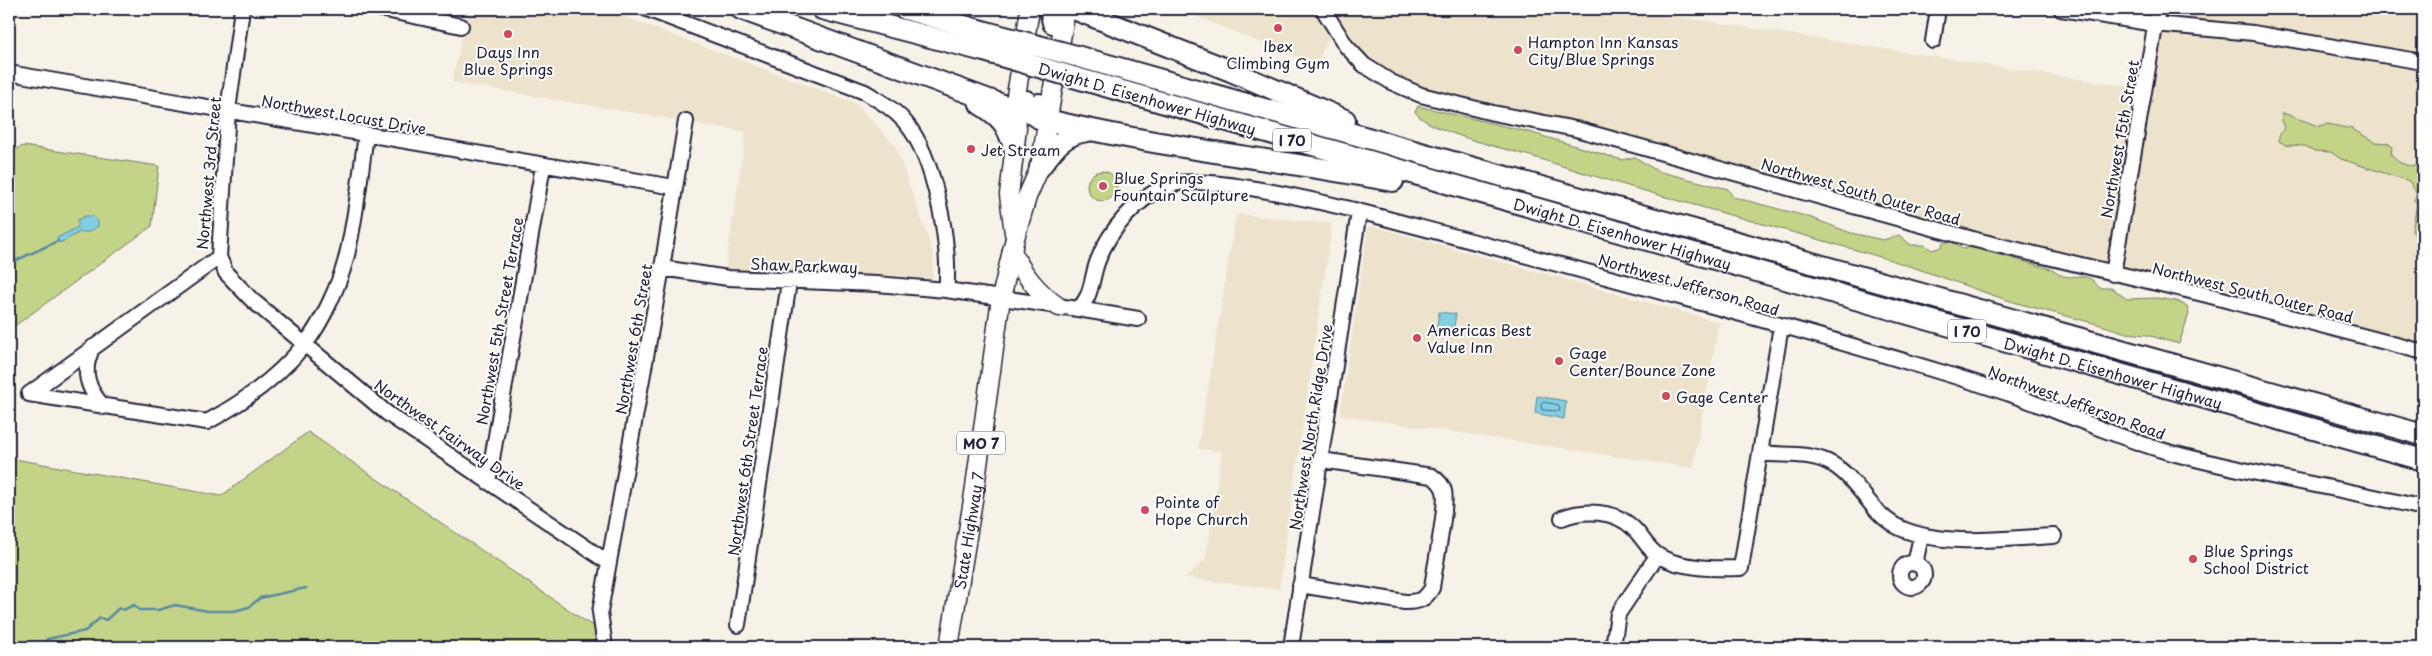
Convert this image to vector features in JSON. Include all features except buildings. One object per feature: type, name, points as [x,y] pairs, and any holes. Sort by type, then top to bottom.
[{"type":"highway","points":[[741,9],[974,95],[1093,131],[1298,163],[1511,203]]},
{"type":"highway","name":"Dwight D. Eisenhower Highway","points":[[822,9],[985,41],[1076,56],[2423,435]]},
{"type":"highway","name":"Dwight D. Eisenhower Highway","points":[[905,9],[1074,77],[1511,203],[2423,460]]},
{"type":"highway","points":[[1074,9],[1231,71],[1408,148]]},
{"type":"highway","points":[[1092,9],[1107,22]]},
{"type":"highway","points":[[974,95],[976,102],[999,116],[1008,129],[1015,150]]},
{"type":"highway","points":[[1040,167],[1056,146],[1067,136],[1077,132],[1093,131]]},
{"type":"main road","name":"MO 7","points":[[1027,197],[1030,112],[1048,11]]},
{"type":"main road","name":"MO 7","points":[[1013,245],[1009,195],[1015,150],[1030,112],[1048,11]]},
{"type":"main road","name":"MO 7","points":[[1013,245],[1027,197],[1040,167],[1030,112]]},
{"type":"main road","name":"State Highway 7","points":[[949,647],[974,494],[1001,298],[1013,245]]},
{"type":"main road","points":[[1013,245],[1020,266],[1041,294],[1059,307]]},
{"type":"street","name":"Northwest 3rd Street","points":[[104,407],[29,394],[219,257],[228,110],[242,9]]},
{"type":"street","points":[[380,9],[461,26]]},
{"type":"street","points":[[647,9],[858,89],[890,107],[906,123],[925,158],[946,240],[948,271],[946,290]]},
{"type":"street","name":"Northwest South Outer Road","points":[[1323,9],[1346,46],[1364,65],[1391,82],[1421,95],[1494,113],[1576,128],[1959,235],[2113,274],[2207,295],[2423,352]]},
{"type":"street","points":[[1933,41],[1938,9]]},
{"type":"street","points":[[2062,9],[2084,10],[2155,24],[2253,33],[2423,62]]},
{"type":"street","name":"Northwest 15th Street","points":[[2113,274],[2158,9]]},
{"type":"street","name":"Northwest Locust Drive","points":[[9,73],[674,188]]},
{"type":"street","name":"Northwest 6th Street","points":[[605,647],[600,612],[662,268],[686,121]]},
{"type":"street","points":[[94,347],[88,358],[87,381],[91,391],[104,407],[207,422],[227,411],[267,380],[305,344],[337,285],[345,260],[366,135]]},
{"type":"street","name":"Northwest 5th Street Terrace","points":[[488,482],[543,166]]},
{"type":"street","name":"Northwest Jefferson Road","points":[[1078,309],[1086,302],[1098,261],[1111,236],[1140,204],[1158,190],[1173,183],[1189,181],[1211,183],[1323,201],[1781,326],[2006,393],[2080,422],[2161,450],[2270,477],[2423,508]]},
{"type":"street","name":"Northwest North Ridge Drive","points":[[1290,647],[1359,212]]},
{"type":"street","name":"Northwest Fairway Drive","points":[[219,257],[226,273],[252,300],[388,414],[609,563]]},
{"type":"street","name":"Shaw Parkway","points":[[662,268],[728,278],[789,282],[876,284],[946,290],[1001,298]]},
{"type":"street","name":"Northwest 6th Street Terrace","points":[[738,625],[789,282]]},
{"type":"street","points":[[1001,298],[1138,319]]},
{"type":"street","points":[[1562,518],[1582,511],[1613,516],[1633,527],[1649,549],[1657,556],[1681,564],[1741,568],[1781,326]]},
{"type":"street","points":[[1761,452],[1782,456],[1800,455],[1829,463],[1844,474],[1885,518],[1899,527],[1922,536],[1972,538],[2054,536]]},
{"type":"street","points":[[1300,586],[1405,602],[1418,602],[1427,596],[1432,588],[1445,493],[1440,482],[1432,476],[1321,460]]},
{"type":"street","points":[[1915,564],[1922,536]]},
{"type":"street","points":[[1605,647],[1613,647],[1618,614],[1657,556]]},
{"type":"shaded area","points":[[468,9],[603,9],[855,103],[895,145],[934,255],[932,279],[892,275],[775,274],[725,271],[746,132],[452,82]]},
{"type":"shaded area","points":[[1178,9],[1316,9],[1330,35],[1316,65]]},
{"type":"shaded area","points":[[1323,9],[1628,9],[2144,89],[2155,24],[2423,62],[2423,352],[1421,95],[1364,65]]},
{"type":"shaded area","points":[[2167,9],[2423,9],[2423,55],[2232,24],[2173,20],[2166,18]]},
{"type":"shaded area","points":[[1236,214],[1332,224],[1279,589],[1186,578],[1206,558],[1222,451],[1198,449]]},
{"type":"shaded area","points":[[1372,226],[1719,322],[1693,468],[1340,415],[1368,227]]},
{"type":"green space","points":[[1418,106],[1529,132],[1622,160],[1635,157],[1657,171],[1728,189],[1733,197],[1809,217],[1851,233],[1883,240],[1899,235],[1911,245],[1925,245],[1932,250],[1941,247],[1943,242],[1952,242],[1963,249],[1972,247],[2051,269],[2063,276],[2085,277],[2092,280],[2100,288],[2111,288],[2127,299],[2157,298],[2176,301],[2187,306],[2189,314],[2179,344],[2147,335],[2126,333],[2011,301],[1886,259],[1471,140],[1423,119],[1415,112]]},
{"type":"green space","points":[[2283,113],[2318,126],[2328,124],[2352,129],[2375,142],[2388,143],[2392,147],[2391,154],[2394,158],[2405,165],[2414,166],[2423,162],[2423,235],[2414,234],[2412,231],[2417,204],[2414,200],[2417,194],[2409,181],[2341,159],[2331,152],[2315,151],[2305,146],[2286,145],[2279,141],[2279,136],[2284,128],[2281,120]]},
{"type":"green space","points":[[23,146],[159,166],[152,226],[9,330],[9,152]]},
{"type":"green space","points":[[1102,171],[1113,175],[1117,186],[1113,197],[1102,201],[1091,197],[1087,186],[1091,175]]},
{"type":"green space","points":[[308,432],[591,625],[600,619],[605,647],[9,647],[9,458],[221,496]]},
{"type":"water","points":[[85,216],[92,216],[98,221],[98,226],[89,232],[80,232],[60,243],[57,238],[78,227],[78,220]]},
{"type":"water","points":[[1439,312],[1456,314],[1452,337],[1436,334]]},
{"type":"water","points":[[1537,396],[1566,401],[1564,419],[1535,413]]},
{"type":"waterway","points":[[9,261],[17,260],[58,241]]},
{"type":"waterway","points":[[28,647],[43,644],[47,639],[85,631],[100,618],[106,620],[119,608],[123,610],[134,605],[139,610],[158,610],[175,605],[208,611],[234,611],[249,607],[260,598],[306,588]]},
{"type":"place","name":"Ibex Climbing Gym","points":[[1278,28]]},
{"type":"place","name":"Days Inn Blue Springs","points":[[508,34]]},
{"type":"place","name":"Hampton Inn Kansas City/Blue Springs","points":[[1518,50]]},
{"type":"place","name":"Jet Stream","points":[[971,149]]},
{"type":"place","name":"Blue Springs Fountain Sculpture","points":[[1103,186]]},
{"type":"place","name":"Americas Best Value Inn","points":[[1417,338]]},
{"type":"place","name":"Gage Center/Bounce Zone","points":[[1559,361]]},
{"type":"place","name":"Gage Center","points":[[1666,396]]},
{"type":"place","name":"Pointe of Hope Church","points":[[1145,510]]},
{"type":"place","name":"Blue Springs School District","points":[[2193,559]]}]
